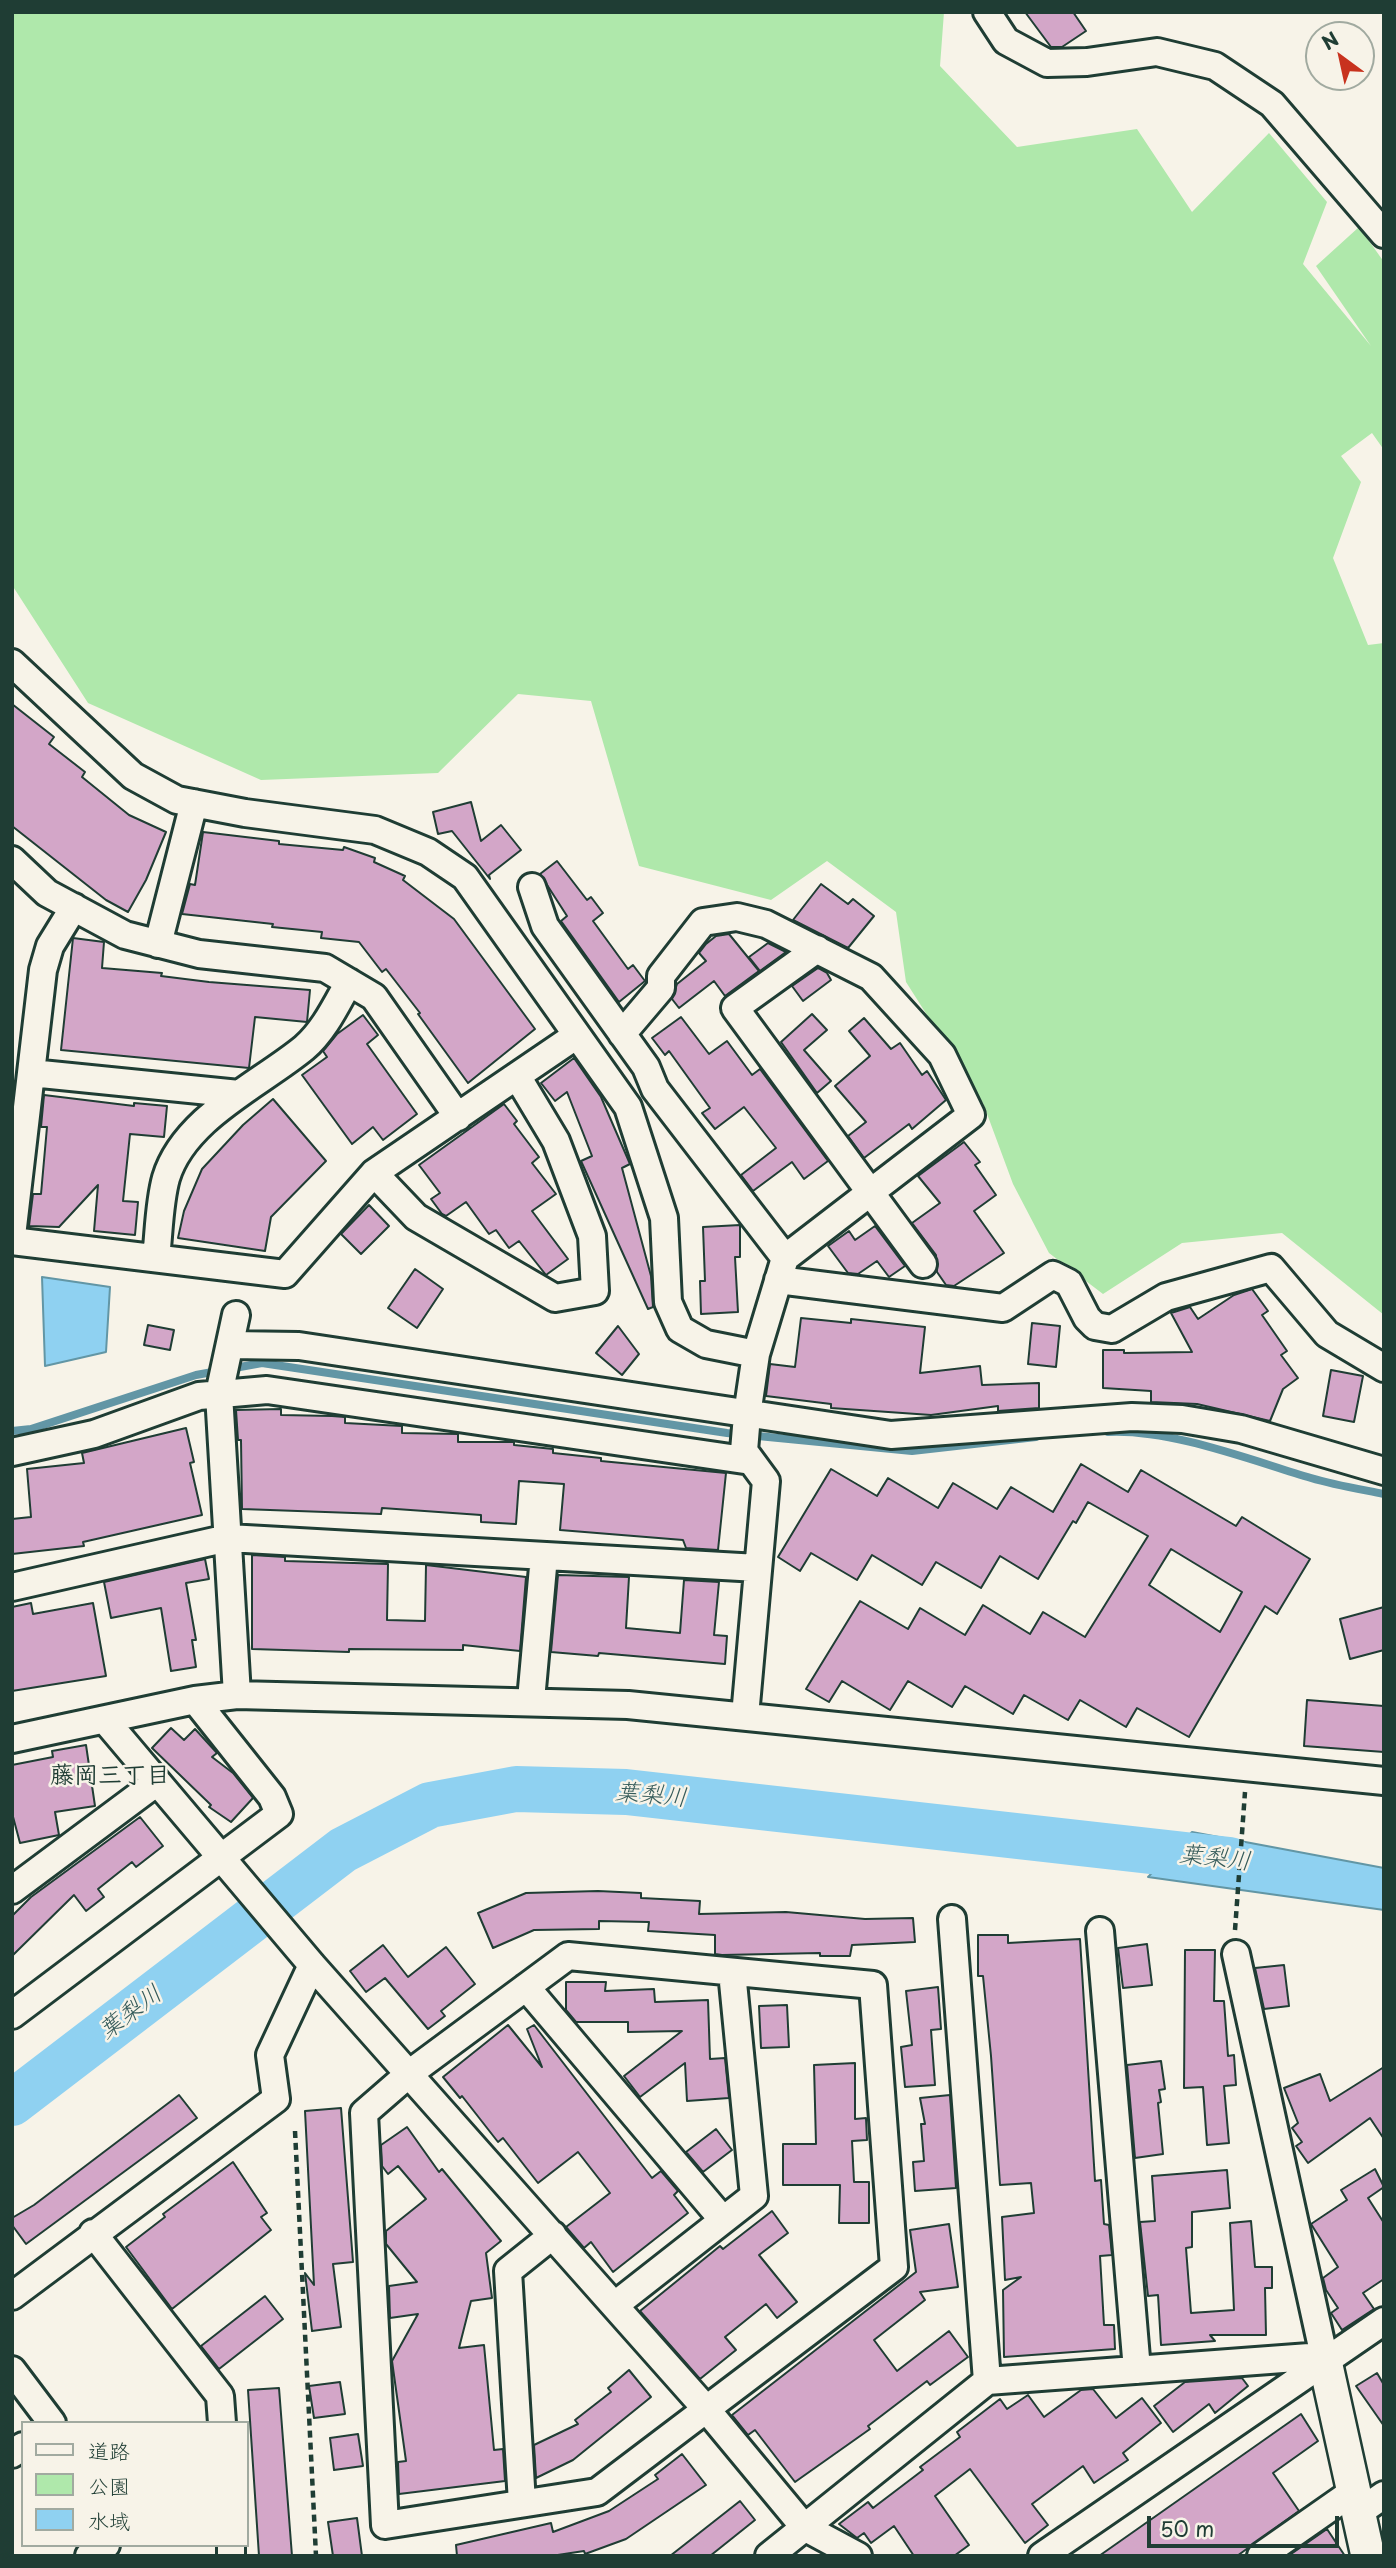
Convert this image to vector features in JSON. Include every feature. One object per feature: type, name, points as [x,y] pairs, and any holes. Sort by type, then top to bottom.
[{"type":"street","points":[[987,12],[1006,41],[1047,63],[1087,62],[1157,52],[1215,66],[1272,104],[1384,234]]},
{"type":"street","points":[[12,663],[133,776],[177,800],[375,830],[428,852],[465,877],[628,1107],[664,1218],[668,1302],[680,1328],[706,1344],[756,1354]]},
{"type":"street","points":[[158,944],[194,803]]},
{"type":"street","points":[[12,860],[47,892],[125,935],[199,954],[325,968],[373,997],[458,1116]]},
{"type":"street","points":[[531,887],[545,926],[646,1067],[655,1089],[782,1269],[1003,1308],[1053,1275],[1069,1283],[1087,1318],[1095,1326],[1112,1329],[1166,1297],[1271,1268],[1327,1334],[1384,1368]]},
{"type":"street","points":[[74,907],[50,946],[43,970],[12,1238],[285,1273],[374,1173],[577,1035]]},
{"type":"street","points":[[622,1034],[661,988],[660,976],[703,922],[737,917],[756,922],[817,949],[871,977],[942,1055],[971,1115],[871,1192],[782,1269],[756,1354],[744,1451],[766,1481],[745,1716]]},
{"type":"street","points":[[817,949],[735,1008],[923,1264]]},
{"type":"street","points":[[156,1258],[166,1177],[189,1138],[218,1108],[306,1047],[326,1022],[349,982]]},
{"type":"street","points":[[31,1073],[239,1094]]},
{"type":"street","points":[[374,1173],[416,1217],[555,1298],[595,1291],[592,1236],[556,1141],[517,1076]]},
{"type":"street","points":[[236,1315],[219,1395],[237,1695]]},
{"type":"street","points":[[230,1345],[299,1346],[891,1435],[1132,1417],[1182,1419],[1241,1429],[1384,1471]]},
{"type":"street","points":[[12,1452],[93,1434],[199,1396],[267,1390],[751,1461]]},
{"type":"street","points":[[12,1587],[228,1538],[758,1568]]},
{"type":"street","points":[[531,1700],[544,1556]]},
{"type":"street","points":[[12,1739],[195,1700],[237,1695],[531,1700],[745,1716],[1384,1781]]},
{"type":"street","points":[[12,2015],[279,1814],[272,1797],[195,1700]]},
{"type":"street","points":[[105,1720],[312,1965],[707,2410],[804,2527],[858,2556]]},
{"type":"street","points":[[12,1890],[157,1782]]},
{"type":"street","points":[[952,1919],[987,2381]]},
{"type":"street","points":[[1100,1931],[1137,2370]]},
{"type":"street","points":[[1235,1947],[1324,2358],[1365,2500],[1368,2556]]},
{"type":"street","points":[[568,1956],[873,1985],[894,2267],[597,2492],[384,2525],[364,2113],[410,2073],[526,1987],[568,1956]]},
{"type":"street","points":[[12,2296],[276,2099],[270,2055],[312,1965]]},
{"type":"street","points":[[615,2305],[754,2196],[732,1972]]},
{"type":"street","points":[[526,1987],[723,2220]]},
{"type":"street","points":[[93,2233],[220,2396],[222,2421]]},
{"type":"street","points":[[522,2504],[508,2271],[553,2235]]},
{"type":"street","points":[[1042,2556],[1324,2358],[1384,2321]]},
{"type":"street","points":[[778,2552],[804,2527],[987,2381],[1324,2358]]},
{"type":"street","points":[[12,2370],[50,2421]]},
{"type":"street","points":[[1261,2556],[1365,2500]]},
{"type":"path","points":[[1235,1947],[1245,1788]]},
{"type":"path","points":[[295,2132],[316,2556]]},
{"type":"green space","points":[[12,12],[944,12],[940,66],[1017,147],[1137,129],[1192,212],[1269,133],[1327,202],[1303,264],[1371,346],[1316,266],[1359,227],[1384,262],[1384,450],[1372,433],[1341,456],[1361,482],[1333,558],[1368,645],[1384,643],[1384,1315],[1282,1233],[1182,1243],[1103,1294],[1049,1253],[1013,1184],[983,1103],[906,982],[896,912],[827,861],[771,900],[639,866],[591,701],[518,694],[438,773],[261,780],[88,703],[12,585]]},
{"type":"water","points":[[42,1277],[110,1287],[106,1352],[45,1366]]},
{"type":"water","points":[[1192,1832],[1384,1868],[1384,1910],[1148,1877]]},
{"type":"building","points":[[1025,12],[1073,12],[1086,31],[1062,47],[1051,47]]},
{"type":"building","points":[[12,704],[54,737],[49,744],[85,772],[82,777],[129,815],[166,832],[146,880],[128,912],[106,900],[12,826]]},
{"type":"building","points":[[471,802],[481,841],[501,825],[521,850],[489,875],[490,879],[452,831],[438,834],[433,812]]},
{"type":"building","points":[[203,832],[279,841],[279,844],[343,850],[344,847],[375,858],[374,862],[405,876],[403,880],[454,919],[535,1029],[468,1083],[386,969],[382,972],[359,942],[321,938],[322,932],[272,927],[273,924],[182,914],[190,884],[195,885]]},
{"type":"building","points":[[557,861],[587,900],[591,897],[603,913],[593,921],[628,969],[633,965],[645,981],[619,1002],[561,921],[567,916],[540,874]]},
{"type":"building","points":[[821,884],[848,904],[853,899],[874,916],[848,948],[793,920]]},
{"type":"building","points":[[729,934],[759,971],[725,996],[714,981],[679,1008],[672,999],[677,984],[706,961],[699,953],[706,944],[716,936]]},
{"type":"building","points":[[73,938],[104,942],[102,968],[162,973],[161,976],[209,982],[310,990],[307,1022],[255,1017],[249,1068],[61,1050]]},
{"type":"building","points":[[768,943],[786,952],[760,971],[749,957]]},
{"type":"building","points":[[818,968],[827,973],[831,980],[803,1001],[792,986]]},
{"type":"building","points":[[812,1014],[827,1030],[804,1050],[831,1081],[817,1093],[781,1042]]},
{"type":"building","points":[[363,1015],[378,1035],[367,1044],[417,1114],[383,1140],[373,1127],[352,1144],[302,1075],[327,1057],[323,1051],[337,1034]]},
{"type":"building","points":[[681,1017],[709,1054],[727,1041],[752,1075],[760,1069],[828,1161],[804,1179],[792,1162],[753,1191],[741,1175],[776,1148],[744,1107],[715,1129],[702,1113],[710,1108],[669,1051],[665,1055],[652,1038]]},
{"type":"building","points":[[864,1018],[891,1049],[900,1043],[922,1075],[927,1071],[946,1100],[912,1129],[909,1124],[864,1158],[848,1136],[866,1122],[835,1086],[870,1056],[849,1031]]},
{"type":"building","points":[[574,1058],[601,1097],[630,1164],[622,1168],[651,1276],[653,1307],[648,1309],[581,1161],[592,1156],[567,1092],[555,1101],[541,1083]]},
{"type":"building","points":[[44,1095],[134,1106],[134,1103],[167,1106],[164,1137],[130,1134],[123,1201],[138,1202],[135,1235],[94,1231],[98,1185],[59,1227],[29,1226],[33,1194],[41,1194],[47,1127],[41,1127]]},
{"type":"building","points":[[273,1099],[326,1161],[271,1217],[265,1251],[178,1238],[184,1211],[202,1169],[243,1125]]},
{"type":"building","points":[[504,1104],[517,1121],[514,1124],[539,1157],[532,1163],[556,1194],[532,1211],[568,1259],[546,1275],[519,1241],[509,1248],[496,1230],[489,1234],[466,1202],[446,1216],[442,1214],[431,1199],[440,1193],[419,1165]]},
{"type":"building","points":[[964,1142],[980,1162],[975,1165],[996,1195],[974,1211],[1004,1253],[954,1286],[946,1285],[937,1272],[936,1255],[912,1223],[940,1203],[918,1176]]},
{"type":"building","points":[[369,1205],[389,1226],[361,1254],[341,1234]]},
{"type":"building","points":[[740,1225],[740,1257],[735,1257],[738,1312],[701,1314],[700,1281],[705,1281],[703,1227]]},
{"type":"building","points":[[875,1226],[905,1266],[889,1277],[877,1261],[858,1274],[848,1273],[828,1246],[849,1231],[855,1240]]},
{"type":"building","points":[[415,1269],[443,1289],[417,1328],[388,1308]]},
{"type":"building","points":[[1252,1289],[1268,1311],[1262,1315],[1287,1351],[1281,1355],[1298,1378],[1283,1389],[1270,1421],[1197,1404],[1151,1402],[1151,1391],[1103,1388],[1103,1350],[1124,1350],[1124,1353],[1192,1352],[1171,1313],[1190,1307],[1198,1319],[1234,1295]]},
{"type":"building","points":[[801,1318],[851,1323],[851,1319],[925,1327],[920,1373],[980,1366],[982,1385],[1039,1383],[1039,1408],[998,1411],[998,1406],[931,1415],[831,1408],[831,1404],[766,1396],[770,1364],[795,1367]]},
{"type":"building","points":[[1032,1323],[1060,1326],[1056,1367],[1028,1364]]},
{"type":"building","points":[[148,1325],[174,1330],[170,1350],[144,1345]]},
{"type":"building","points":[[618,1326],[639,1354],[622,1375],[596,1353]]},
{"type":"building","points":[[1331,1370],[1363,1376],[1354,1422],[1323,1416]]},
{"type":"building","points":[[281,1409],[281,1415],[345,1417],[345,1423],[402,1426],[402,1433],[458,1434],[458,1442],[514,1442],[514,1445],[553,1449],[553,1453],[601,1458],[601,1461],[726,1473],[718,1550],[686,1548],[683,1540],[560,1530],[564,1484],[519,1481],[516,1524],[481,1522],[481,1515],[382,1508],[381,1514],[242,1509],[241,1440],[238,1440],[236,1410]]},
{"type":"building","points":[[186,1428],[194,1462],[190,1463],[202,1515],[83,1542],[84,1546],[12,1554],[12,1519],[31,1517],[27,1469],[84,1463],[82,1453]]},
{"type":"building","points":[[1081,1464],[1128,1492],[1141,1470],[1236,1526],[1242,1517],[1310,1559],[1277,1614],[1265,1606],[1189,1737],[1137,1708],[1126,1727],[1080,1700],[1068,1720],[1024,1695],[1013,1714],[965,1686],[952,1707],[908,1681],[890,1710],[842,1681],[829,1702],[806,1689],[860,1601],[908,1629],[920,1608],[965,1635],[983,1605],[1030,1634],[1043,1612],[1085,1637],[1148,1536],[1088,1502],[1076,1523],[1073,1521],[1038,1579],[1000,1556],[981,1588],[936,1562],[922,1585],[872,1555],[857,1580],[811,1553],[800,1571],[778,1557],[831,1469],[877,1496],[888,1478],[938,1508],[953,1483],[997,1509],[1011,1487],[1053,1512]],"holes":[[[1171,1549],[1242,1592],[1220,1632],[1149,1585]]]},
{"type":"building","points":[[252,1555],[285,1557],[285,1561],[388,1564],[387,1620],[425,1621],[426,1565],[526,1577],[520,1651],[463,1645],[463,1650],[349,1649],[349,1652],[252,1649]]},
{"type":"building","points":[[205,1559],[209,1579],[186,1583],[196,1640],[192,1640],[196,1667],[171,1671],[161,1608],[111,1618],[104,1582]]},
{"type":"building","points":[[558,1575],[629,1577],[626,1628],[680,1633],[684,1580],[719,1582],[714,1635],[727,1636],[725,1664],[599,1653],[598,1656],[551,1652]]},
{"type":"building","points":[[31,1603],[33,1614],[93,1603],[106,1676],[12,1691],[12,1607]]},
{"type":"building","points":[[1384,1607],[1384,1650],[1350,1659],[1340,1619]]},
{"type":"building","points":[[1307,1700],[1384,1706],[1384,1752],[1304,1746]]},
{"type":"building","points":[[171,1728],[184,1740],[195,1729],[217,1753],[212,1757],[233,1773],[253,1798],[231,1822],[209,1807],[211,1805],[152,1748]]},
{"type":"building","points":[[86,1745],[95,1806],[55,1812],[59,1835],[20,1843],[12,1813],[12,1765],[53,1757],[52,1751]]},
{"type":"building","points":[[140,1817],[163,1846],[136,1867],[132,1862],[98,1889],[104,1897],[86,1911],[74,1895],[12,1956],[12,1916],[31,1897]]},
{"type":"building","points":[[526,1893],[641,1893],[641,1898],[700,1901],[699,1914],[786,1912],[865,1919],[913,1918],[915,1942],[852,1945],[850,1956],[820,1956],[820,1953],[722,1955],[715,1954],[715,1935],[648,1931],[649,1922],[599,1921],[599,1929],[534,1930],[493,1948],[478,1913]]},
{"type":"building","points":[[978,1935],[1008,1935],[1008,1943],[1080,1939],[1095,2181],[1101,2180],[1104,2224],[1109,2225],[1112,2255],[1100,2256],[1104,2325],[1114,2325],[1115,2349],[1004,2357],[1003,2290],[1021,2277],[1005,2280],[1002,2217],[1034,2213],[1031,2183],[1000,2185],[983,1976],[978,1976]]},
{"type":"building","points":[[1147,1944],[1152,1985],[1123,1988],[1118,1948]]},
{"type":"building","points":[[383,1945],[408,1977],[446,1947],[475,1984],[441,2011],[445,2016],[428,2029],[385,1978],[366,1992],[350,1971]]},
{"type":"building","points":[[1185,1950],[1215,1950],[1214,2001],[1224,2001],[1228,2056],[1234,2055],[1236,2085],[1224,2086],[1229,2143],[1207,2145],[1203,2087],[1184,2088]]},
{"type":"building","points":[[1284,1965],[1289,2006],[1264,2009],[1255,1968]]},
{"type":"building","points":[[566,1982],[606,1982],[605,1991],[654,1989],[655,2002],[708,2000],[710,2059],[725,2058],[729,2098],[687,2101],[685,2063],[640,2097],[624,2076],[682,2031],[628,2032],[628,2022],[576,2022],[566,2010]]},
{"type":"building","points":[[938,1987],[941,2029],[931,2030],[935,2085],[905,2087],[901,2047],[912,2045],[906,1991]]},
{"type":"building","points":[[787,2005],[789,2047],[761,2048],[759,2006]]},
{"type":"building","points":[[508,2025],[542,2067],[527,2029],[534,2025],[652,2178],[661,2171],[678,2191],[674,2195],[688,2213],[613,2272],[591,2242],[584,2248],[566,2227],[610,2193],[578,2152],[538,2183],[503,2138],[498,2142],[462,2096],[460,2098],[443,2077]]},
{"type":"building","points":[[1161,2061],[1165,2089],[1159,2090],[1161,2102],[1158,2103],[1163,2154],[1135,2158],[1127,2065]]},
{"type":"building","points":[[855,2063],[855,2119],[866,2118],[867,2140],[852,2141],[854,2182],[869,2182],[869,2223],[839,2223],[840,2185],[783,2185],[783,2144],[816,2144],[814,2065]]},
{"type":"building","points":[[1384,2067],[1384,2139],[1370,2118],[1308,2163],[1296,2146],[1302,2142],[1292,2128],[1298,2123],[1284,2088],[1320,2074],[1330,2101]]},
{"type":"building","points":[[179,2095],[197,2118],[26,2244],[12,2225],[12,2218],[34,2205]]},
{"type":"building","points":[[950,2095],[956,2188],[915,2191],[913,2162],[924,2161],[921,2124],[925,2124],[920,2098]]},
{"type":"building","points":[[341,2108],[353,2262],[333,2264],[341,2327],[312,2331],[305,2273],[314,2285],[305,2111]]},
{"type":"building","points":[[407,2127],[439,2172],[442,2169],[501,2241],[486,2253],[492,2298],[471,2301],[459,2348],[484,2345],[494,2450],[503,2449],[505,2481],[399,2494],[398,2462],[406,2461],[392,2361],[418,2314],[390,2318],[389,2286],[417,2282],[386,2244],[386,2231],[426,2199],[398,2166],[388,2174],[382,2166],[381,2145]]},
{"type":"building","points":[[716,2129],[732,2150],[703,2172],[686,2152]]},
{"type":"building","points":[[233,2162],[267,2213],[261,2217],[271,2230],[172,2309],[126,2247],[165,2217],[163,2214]]},
{"type":"building","points":[[1375,2169],[1384,2187],[1368,2198],[1384,2223],[1384,2279],[1363,2293],[1374,2309],[1342,2330],[1331,2313],[1338,2308],[1326,2290],[1323,2278],[1338,2267],[1311,2224],[1347,2200],[1341,2190]]},
{"type":"building","points":[[1227,2170],[1230,2208],[1192,2212],[1192,2247],[1186,2248],[1191,2313],[1234,2310],[1230,2223],[1251,2221],[1255,2267],[1272,2267],[1272,2288],[1265,2288],[1266,2335],[1210,2335],[1215,2341],[1161,2345],[1158,2295],[1148,2296],[1140,2222],[1155,2221],[1152,2176]]},
{"type":"building","points":[[772,2211],[788,2233],[759,2255],[797,2302],[777,2318],[766,2304],[725,2337],[736,2350],[700,2379],[640,2311],[720,2246],[723,2249]]},
{"type":"building","points":[[949,2224],[958,2287],[920,2292],[925,2300],[874,2340],[897,2371],[949,2331],[968,2357],[930,2385],[927,2381],[868,2426],[870,2429],[795,2482],[755,2430],[748,2435],[732,2415],[916,2272],[910,2230]]},
{"type":"building","points":[[265,2296],[283,2319],[219,2369],[201,2346]]},
{"type":"building","points":[[629,2370],[651,2397],[573,2460],[536,2478],[534,2445],[578,2424],[575,2420],[611,2392],[608,2388]]},
{"type":"building","points":[[1377,2373],[1384,2385],[1384,2426],[1356,2386]]},
{"type":"building","points":[[1242,2378],[1248,2386],[1215,2413],[1209,2404],[1173,2432],[1154,2406],[1185,2382]]},
{"type":"building","points":[[340,2382],[345,2414],[314,2418],[309,2386]]},
{"type":"building","points":[[279,2388],[292,2556],[259,2556],[248,2390]]},
{"type":"building","points":[[1093,2389],[1116,2418],[1142,2398],[1161,2423],[1123,2453],[1128,2460],[1094,2483],[1083,2466],[1032,2504],[1048,2525],[1025,2543],[970,2469],[935,2496],[969,2545],[954,2556],[914,2556],[894,2526],[871,2543],[864,2533],[857,2538],[839,2524],[868,2502],[873,2508],[923,2470],[920,2467],[960,2437],[957,2432],[1000,2399],[1007,2409],[1028,2395],[1044,2417],[1081,2390]]},
{"type":"building","points":[[1301,2414],[1318,2441],[1273,2473],[1299,2511],[1237,2556],[1099,2556]]},
{"type":"building","points":[[358,2434],[363,2466],[334,2470],[330,2438]]},
{"type":"building","points":[[682,2454],[706,2485],[626,2539],[585,2554],[584,2551],[551,2556],[457,2556],[456,2545],[551,2523],[553,2532],[609,2511],[658,2479],[655,2475]]},
{"type":"building","points":[[740,2501],[755,2520],[710,2556],[670,2556]]},
{"type":"building","points":[[357,2518],[362,2556],[333,2556],[328,2522]]},
{"type":"building","points":[[1327,2529],[1345,2556],[1292,2556],[1291,2554]]},
{"type":"waterway","points":[[12,1431],[31,1429],[196,1375],[262,1363],[727,1433],[912,1451],[1036,1437]]},
{"type":"waterway","points":[[1108,1432],[1132,1432],[1184,1440],[1320,1480],[1384,1494]]},
{"type":"waterway","name":"葉梨川","points":[[12,2103],[343,1850],[430,1805],[516,1789],[626,1792],[1230,1860]]},
{"type":"district","name":"藤岡三丁目","points":[[110,1776]]}]
